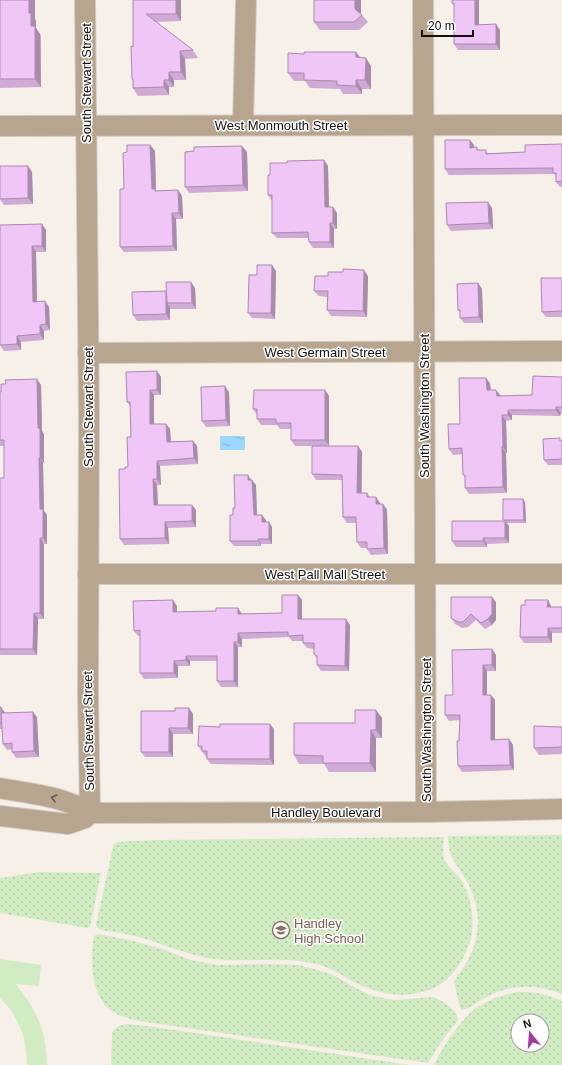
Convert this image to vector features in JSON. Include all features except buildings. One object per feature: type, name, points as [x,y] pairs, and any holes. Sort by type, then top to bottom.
[{"type":"street","name":"South Stewart Street","points":[[85,0],[88,353],[88,702],[90,813]]},
{"type":"street","points":[[243,125],[246,0]]},
{"type":"street","name":"South Washington Street","points":[[423,0],[426,812]]},
{"type":"street","name":"West Monmouth Street","points":[[0,126],[562,124]]},
{"type":"street","name":"West Germain Street","points":[[88,353],[562,351]]},
{"type":"street","name":"West Pall Mall Street","points":[[88,574],[562,574]]},
{"type":"street","name":"Handley Boulevard","points":[[0,788],[59,799],[71,803],[90,813],[426,812],[562,809]]},
{"type":"street","name":"Handley Boulevard","points":[[0,816],[68,824],[85,818],[90,813]]},
{"type":"green space","points":[[562,835],[562,994],[541,988],[511,988],[491,995],[462,1010],[460,1008],[454,981],[473,950],[476,940],[478,919],[477,909],[470,888],[451,855],[448,836]]},
{"type":"green space","points":[[444,837],[443,852],[445,861],[461,880],[469,898],[472,912],[472,932],[467,950],[457,968],[450,976],[435,988],[420,993],[400,995],[379,992],[365,987],[328,968],[312,963],[285,960],[230,960],[203,957],[149,940],[101,930],[97,928],[96,925],[113,847],[117,842],[154,840]]},
{"type":"green space","points":[[40,872],[101,873],[90,927],[87,928],[0,913],[0,878]]},
{"type":"green space","points":[[98,934],[129,940],[159,948],[191,960],[218,965],[299,965],[331,974],[367,994],[382,998],[396,1000],[434,997],[452,1009],[457,1015],[458,1020],[439,1045],[428,1063],[139,1021],[111,1011],[102,1001],[98,993],[93,974],[92,954],[94,936]]},
{"type":"green space","points":[[0,959],[41,965],[39,986],[16,984],[35,1012],[39,1022],[45,1042],[47,1065],[27,1065],[27,1055],[21,1028],[12,1012],[0,998]]},
{"type":"green space","points":[[516,992],[522,992],[551,996],[562,1001],[562,1065],[434,1065],[442,1049],[453,1033],[472,1011],[488,1001]]},
{"type":"green space","points":[[126,1024],[410,1065],[111,1065],[112,1032],[117,1027]]},
{"type":"water","points":[[220,436],[245,436],[245,450],[220,450]]},
{"type":"place","name":"Handley High School","points":[[281,930]]}]
